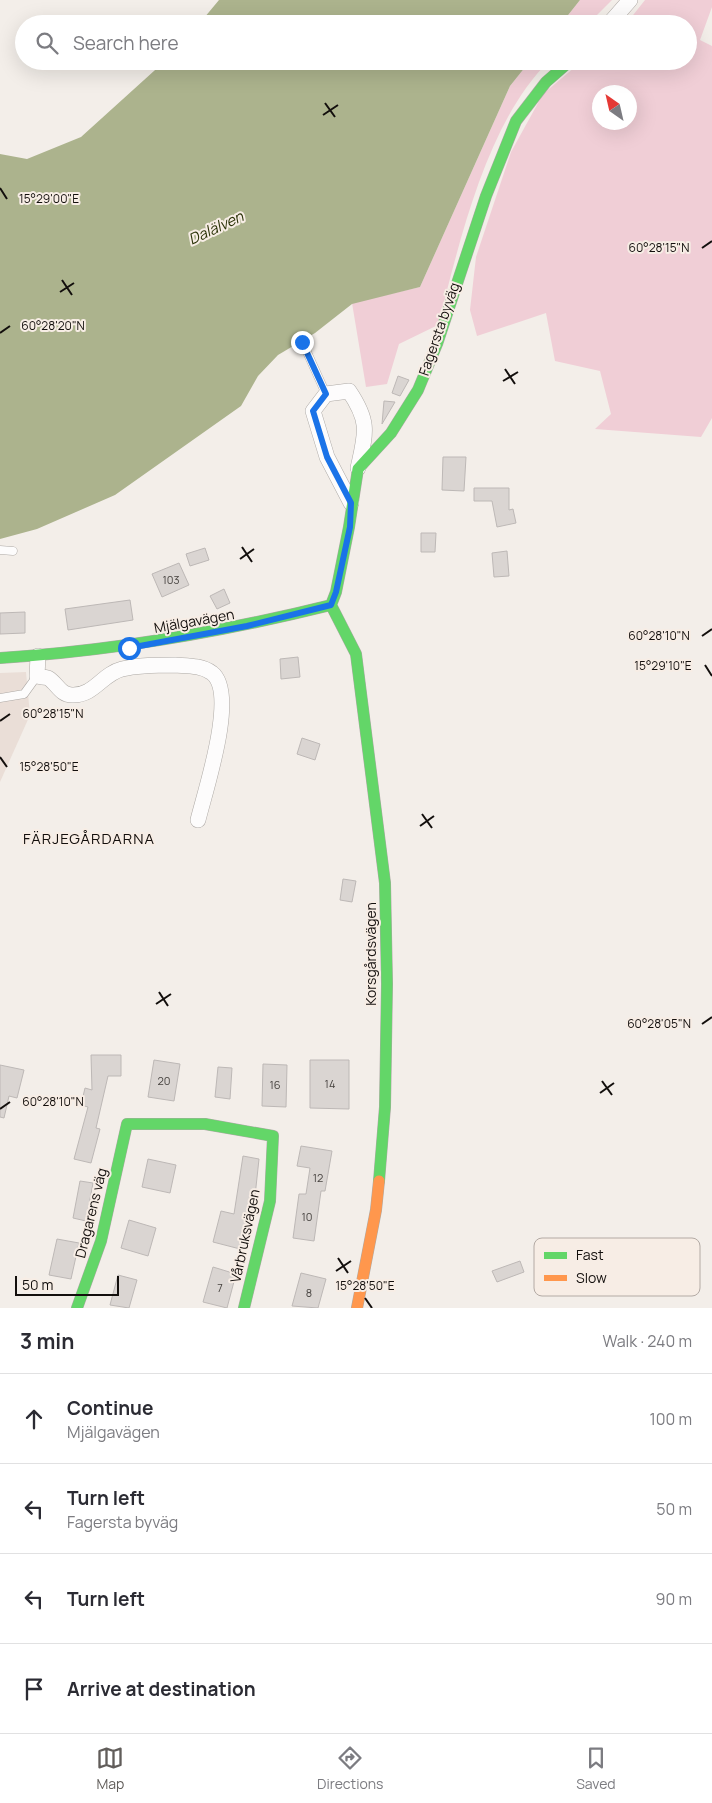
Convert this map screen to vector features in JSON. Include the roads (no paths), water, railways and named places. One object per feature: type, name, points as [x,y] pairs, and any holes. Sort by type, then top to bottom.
[{"type":"street","points":[[617,15],[630,0]]},
{"type":"street","name":"Fagersta byväg","points":[[358,469],[391,433],[418,390],[437,344],[452,292],[486,196],[516,121],[546,82],[560,70]]},
{"type":"street","points":[[331,605],[336,592],[350,527],[351,503],[366,433],[361,409],[349,391],[326,394],[313,411],[327,457],[351,503]]},
{"type":"street","name":"Mjälgavägen","points":[[0,658],[129,648],[247,626],[331,605]]},
{"type":"street","name":"Korsgårdsvägen","points":[[331,605],[356,654],[386,883],[385,1107],[376,1210],[357,1308]]},
{"type":"street","points":[[38,656],[37,676],[48,678],[59,689],[69,695],[82,695],[120,670],[148,665],[189,666],[202,668],[212,673],[218,680],[221,688],[223,712],[198,820]]},
{"type":"street","name":"Dragarens väg","points":[[77,1308],[87,1288],[108,1212],[127,1124]]},
{"type":"street","name":"Vårbruksvägen","points":[[127,1124],[205,1124],[273,1136],[270,1201],[244,1308]]},
{"type":"lane","points":[[302,342],[326,394]]},
{"type":"lane","points":[[0,550],[13,551]]},
{"type":"lane","points":[[0,698],[24,694],[37,676]]},
{"type":"water","points":[[219,0],[580,0],[568,15],[206,15]]},
{"type":"water","name":"Dalälven","points":[[155,70],[523,70],[510,86],[420,287],[352,304],[315,333],[278,355],[258,376],[241,406],[115,495],[37,529],[0,539],[0,154],[27,159],[81,137]]},
{"type":"district","name":"FÄRJEGÅRDARNA","points":[[89,839]]}]
